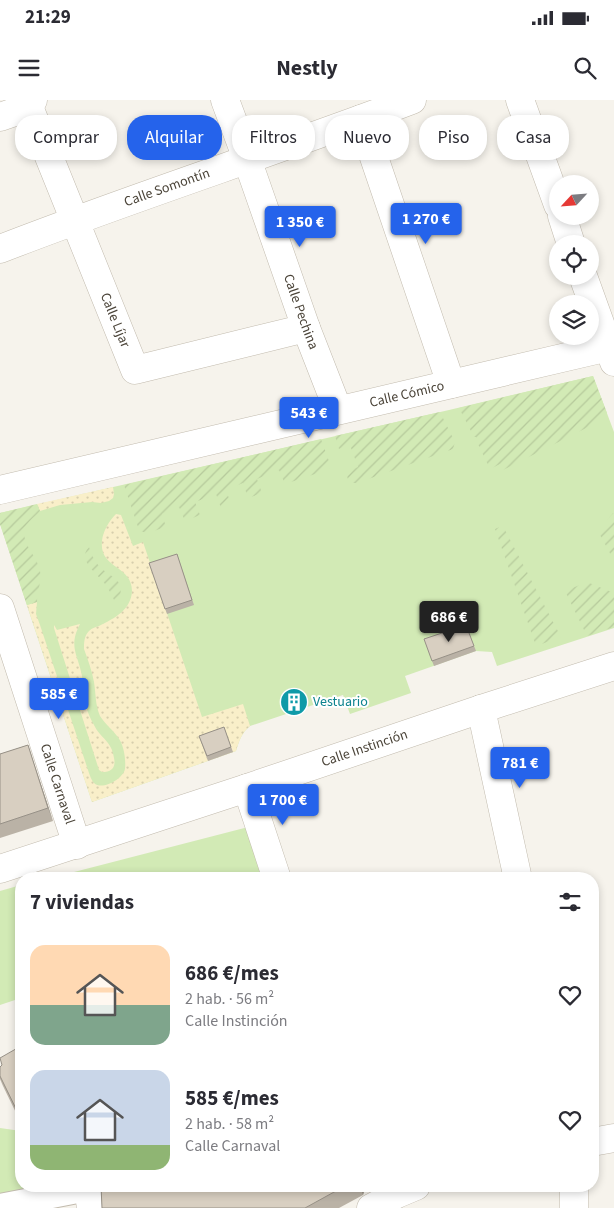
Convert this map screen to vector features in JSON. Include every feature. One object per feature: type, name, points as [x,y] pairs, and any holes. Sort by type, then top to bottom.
[{"type":"street","name":"Calle Pechina","points":[[224,100],[232,121]]},
{"type":"street","name":"Calle Somontín","points":[[372,115],[412,100]]},
{"type":"street","points":[[520,100],[549,180]]},
{"type":"street","points":[[0,117],[31,103]]},
{"type":"street","name":"Calle Líjar","points":[[31,103],[74,220],[135,370],[306,328]]},
{"type":"street","name":"Calle Somontín","points":[[0,249],[74,220],[244,160]]},
{"type":"street","name":"Calle Pechina","points":[[247,160],[306,328],[338,410]]},
{"type":"street","points":[[375,160],[451,384]]},
{"type":"street","points":[[586,285],[611,354]]},
{"type":"street","name":"Calle Cómico","points":[[0,490],[451,384],[611,354]]},
{"type":"street","name":"Calle Carnaval","points":[[0,608],[77,844]]},
{"type":"street","name":"Calle Instinción","points":[[0,869],[614,666]]},
{"type":"street","points":[[481,709],[516,872]]},
{"type":"street","points":[[247,788],[275,872]]},
{"type":"street","points":[[599,1141],[614,1138]]},
{"type":"street","points":[[574,1192],[574,1208]]},
{"type":"street","points":[[0,1206],[89,1194]]},
{"type":"street","points":[[371,1208],[403,1194]]},
{"type":"green space","points":[[593,376],[614,432],[614,628],[497,666],[492,652],[476,651],[405,676],[411,693],[350,714],[343,695],[250,726],[243,734],[236,751],[92,802],[0,524],[0,513]]},
{"type":"green space","points":[[593,376],[607,413],[604,419],[503,470],[500,464],[490,469],[476,437],[474,437],[459,408]]},
{"type":"green space","points":[[440,412],[455,442],[453,449],[357,483],[348,480],[346,471],[358,467],[350,445],[339,449],[335,436]]},
{"type":"green space","points":[[321,439],[330,464],[330,468],[327,470],[285,484],[279,470],[257,479],[262,493],[248,498],[243,483],[226,490],[231,504],[221,508],[216,494],[195,502],[200,515],[185,521],[179,507],[162,514],[166,527],[149,532],[139,530],[124,485]]},
{"type":"green space","points":[[37,504],[40,511],[29,522],[24,534],[25,540],[38,565],[40,579],[37,602],[27,605],[0,524],[0,513]]},
{"type":"green space","points":[[613,513],[614,558],[599,533],[599,530]]},
{"type":"green space","points":[[502,526],[561,637],[536,646],[495,529]]},
{"type":"green space","points":[[89,547],[99,566],[119,583],[121,593],[119,599],[115,602],[106,586],[87,562],[85,557]]},
{"type":"green space","points":[[587,582],[614,593],[614,627],[587,636],[565,591]]},
{"type":"green space","points":[[260,824],[275,872],[74,872]]},
{"type":"green space","points":[[15,887],[15,1000],[0,1005],[0,891]]},
{"type":"green space","points":[[0,1128],[15,1130],[15,1192],[62,1192],[0,1206]]},
{"type":"sand","points":[[113,487],[113,498],[101,503],[60,505],[40,511],[37,504]]},
{"type":"sand","points":[[116,514],[121,515],[133,546],[143,542],[202,717],[243,704],[250,726],[243,734],[236,751],[92,802],[27,605],[37,602],[36,614],[91,778],[94,783],[102,786],[112,783],[120,777],[125,769],[124,752],[115,733],[100,716],[96,703],[93,678],[84,647],[87,633],[121,613],[131,598],[131,583],[127,576],[105,557],[102,550],[104,534]]},
{"type":"sand","points":[[80,624],[76,632],[74,645],[82,678],[85,702],[96,729],[113,752],[114,764],[112,768],[105,772],[99,770],[54,628],[54,625],[57,630]]},
{"type":"building","points":[[177,554],[192,600],[165,609],[149,563]]},
{"type":"building","points":[[466,625],[474,646],[432,661],[424,639]]},
{"type":"building","points":[[224,727],[231,747],[207,756],[199,736]]},
{"type":"building","points":[[28,745],[48,808],[0,824],[0,754]]},
{"type":"building","points":[[15,1049],[15,1107],[0,1076],[0,1067],[2,1065],[0,1058]]},
{"type":"building","points":[[101,1192],[334,1192],[305,1208],[102,1208]]},
{"type":"place","name":"Vestuario","points":[[294,702]]}]
